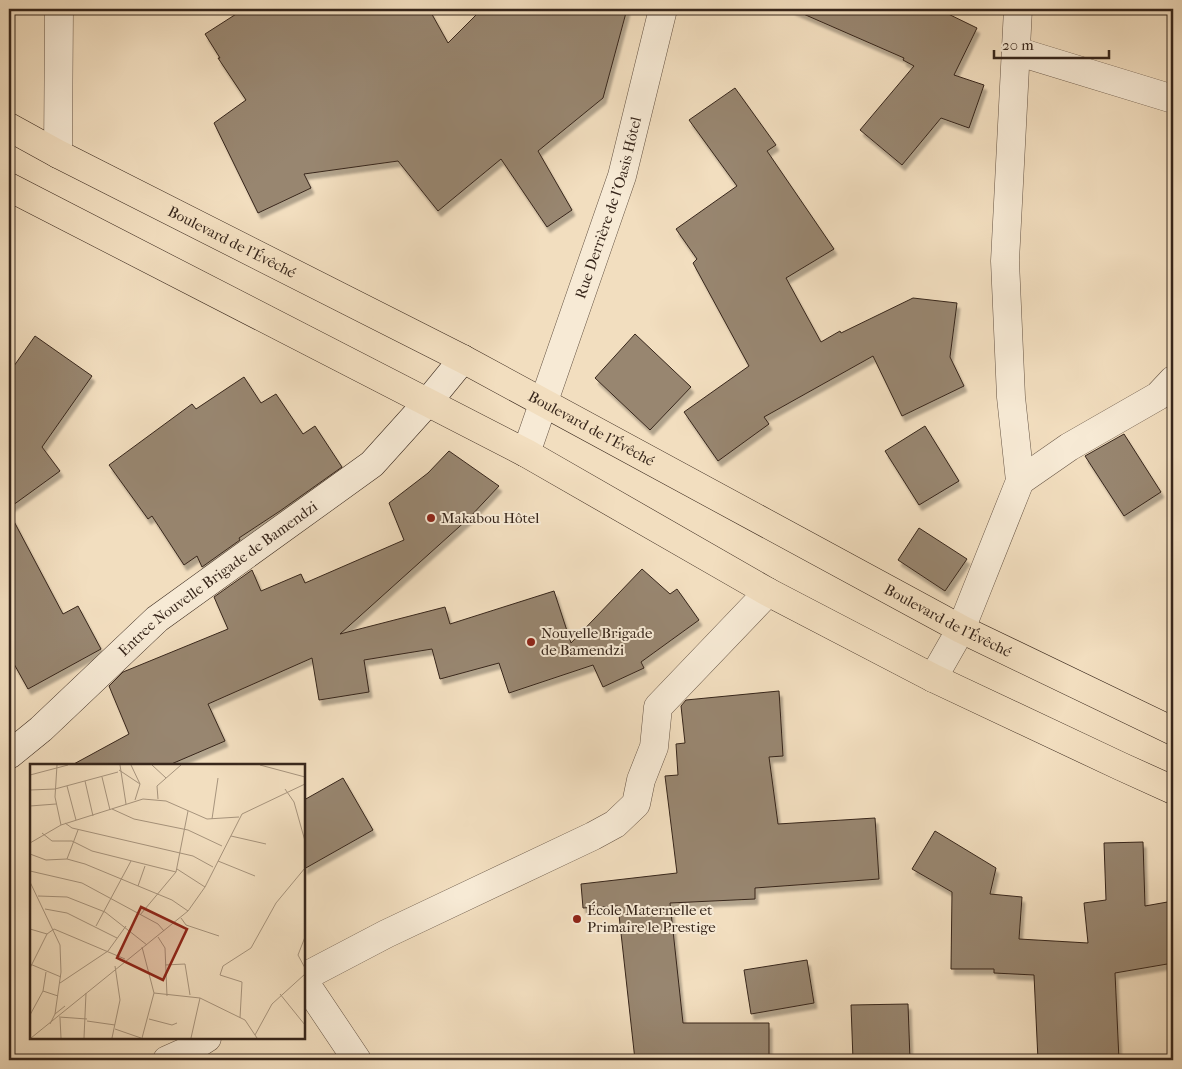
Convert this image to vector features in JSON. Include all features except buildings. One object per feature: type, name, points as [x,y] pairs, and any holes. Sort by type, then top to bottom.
[{"type":"main road","name":"Boulevard de l'Évêché","points":[[9,127],[58,154],[463,359],[961,629],[1173,731]]},
{"type":"main road","points":[[9,187],[427,404],[526,453],[768,592],[933,678],[1173,790]]},
{"type":"street","points":[[58,154],[59,9]]},
{"type":"street","name":"Rue Derrière de l'Oasis Hôtel","points":[[526,453],[622,176],[663,9]]},
{"type":"street","points":[[933,678],[961,629],[1020,481],[1011,397],[1005,261],[1018,9]]},
{"type":"street","points":[[1016,51],[1173,99]]},
{"type":"street","name":"Entree Nouvelle Brigade de Bamendzi","points":[[9,755],[41,729],[157,619],[372,464],[427,404],[463,359]]},
{"type":"street","points":[[1020,481],[1069,447],[1158,396],[1173,380]]},
{"type":"street","points":[[305,978],[386,934],[593,836],[614,824],[636,804],[641,780],[654,747],[658,707],[768,592]]},
{"type":"street","points":[[305,981],[357,1060]]},
{"type":"street","points":[[167,1060],[185,1052],[205,1039]]},
{"type":"place","name":"Makabou Hôtel","points":[[431,518]]},
{"type":"place","name":"Nouvelle Brigade de Bamendzi","points":[[531,642]]},
{"type":"place","name":"École Maternelle et Primaire le Prestige","points":[[577,919]]}]
